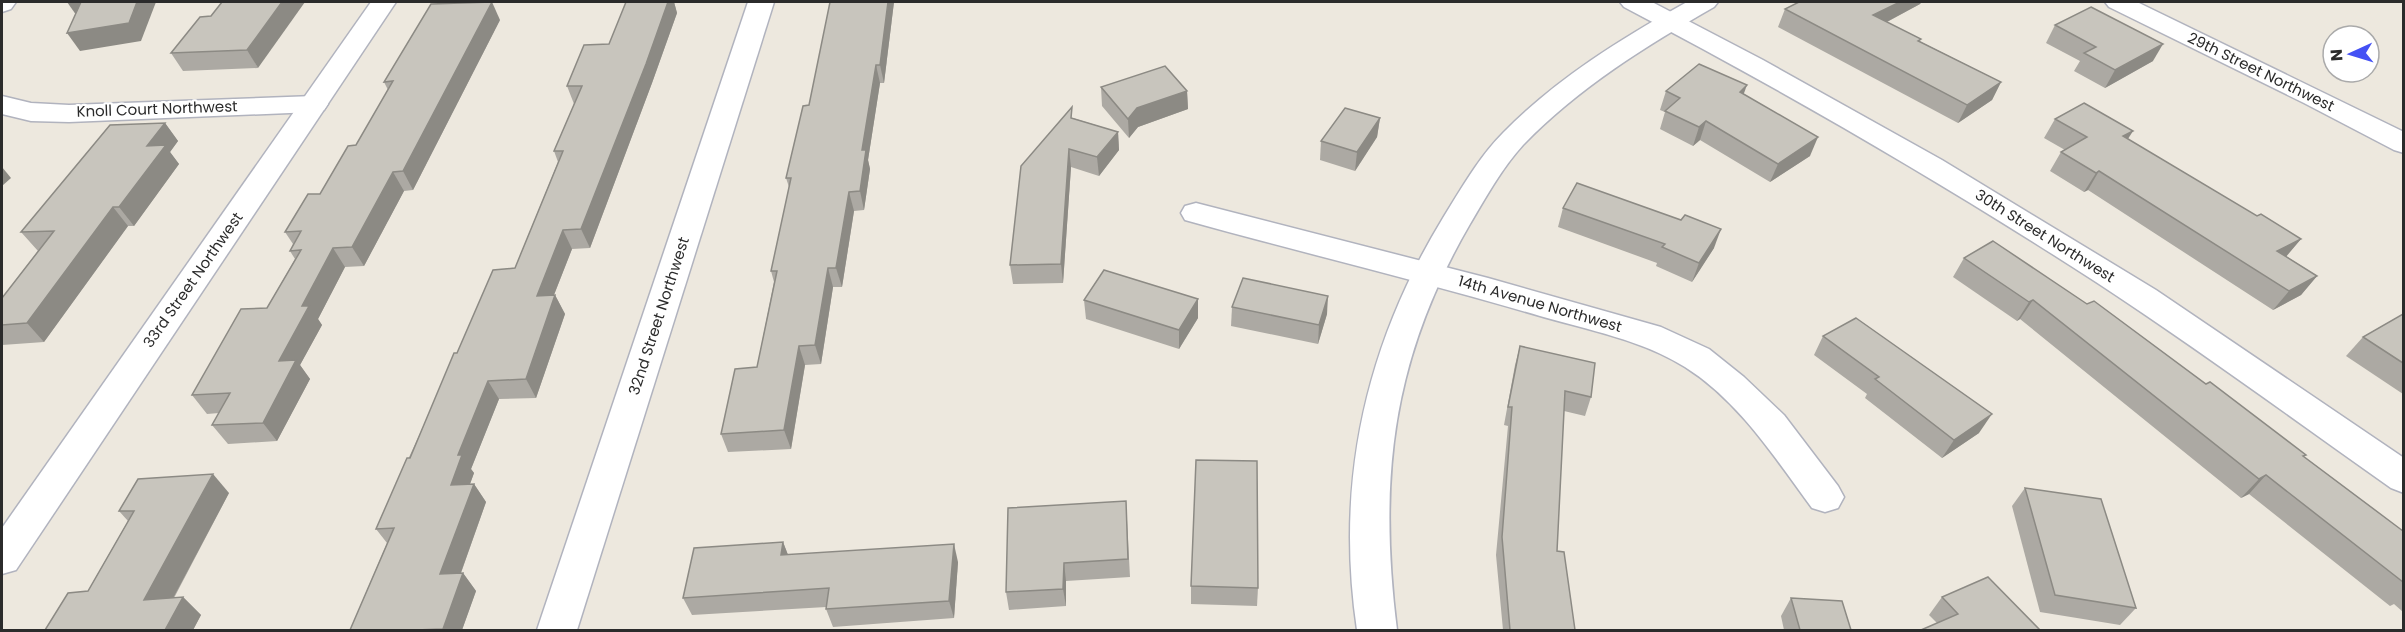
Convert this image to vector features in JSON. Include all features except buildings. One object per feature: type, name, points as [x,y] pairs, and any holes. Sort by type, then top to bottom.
[{"type":"street","name":"33rd Street Northwest","points":[[2,558],[383,2]]},
{"type":"street","name":"32nd Street Northwest","points":[[557,630],[761,2]]},
{"type":"street","name":"30th Street Northwest","points":[[1633,2],[1860,126],[1987,200],[2098,269],[2235,359],[2403,478]]},
{"type":"street","points":[[1377,630],[1372,599],[1369,542],[1372,446],[1381,400],[1396,350],[1427,272],[1486,174],[1512,140],[1620,52],[1705,2]]},
{"type":"street","name":"29th Street Northwest","points":[[2118,2],[2314,97],[2403,144]]},
{"type":"street","name":"Knoll Court Northwest","points":[[2,105],[10,109],[44,112],[94,113],[314,104]]},
{"type":"street","name":"14th Avenue Northwest","points":[[1196,213],[1427,272],[1649,336],[1697,358],[1731,386],[1771,425],[1826,497]]}]
